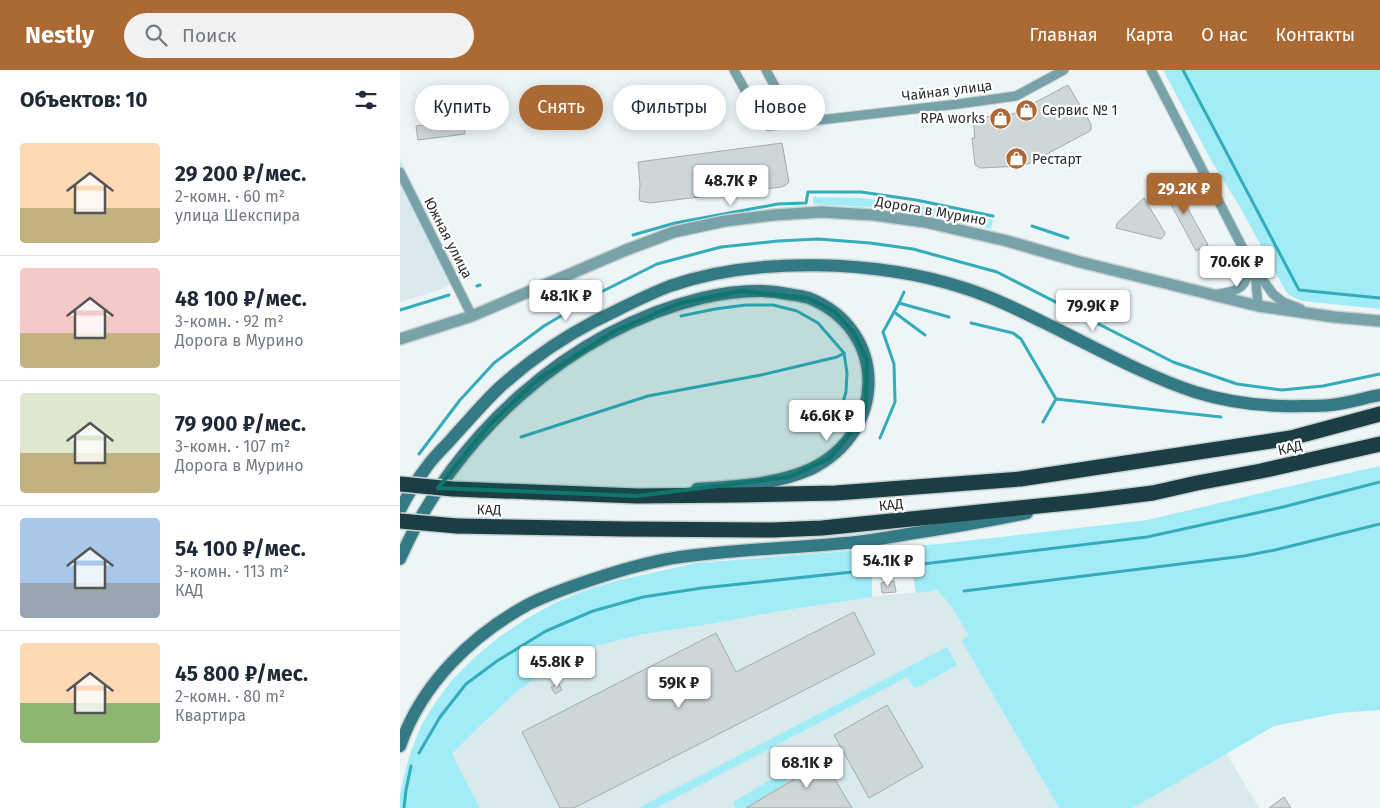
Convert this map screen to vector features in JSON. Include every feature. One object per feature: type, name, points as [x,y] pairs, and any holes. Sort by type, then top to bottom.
[{"type":"highway","name":"КАД","points":[[400,484],[453,489],[637,496],[836,493],[1020,479],[1291,438],[1380,414]]},
{"type":"highway","name":"КАД","points":[[400,521],[457,526],[773,530],[822,528],[1088,501],[1154,492],[1261,471],[1380,444]]},
{"type":"main road","points":[[400,510],[426,468],[500,387],[552,347],[583,327],[643,297],[673,285],[737,271],[770,267],[810,265],[886,270],[956,286],[1013,307],[1161,380],[1198,393],[1227,400],[1258,405],[1330,405],[1380,395]]},
{"type":"main road","points":[[400,559],[441,483],[488,426],[512,401],[537,380],[562,362],[615,331],[680,303],[710,296],[756,290],[808,298],[835,312],[854,333],[867,360],[869,382],[866,406],[858,424],[846,443],[830,458],[790,477],[758,483],[637,496]]},
{"type":"main road","points":[[400,746],[420,704],[445,670],[467,648],[509,616],[572,586],[638,565],[672,558],[740,550],[857,542],[974,524],[1088,501]]},
{"type":"street","name":"Чайная улица","points":[[734,70],[742,85]]},
{"type":"street","points":[[766,70],[774,85]]},
{"type":"street","name":"Чайная улица","points":[[825,119],[1016,96],[1064,70]]},
{"type":"street","points":[[1151,70],[1250,262],[1273,294],[1283,302],[1318,315]]},
{"type":"street","name":"Южная улица","points":[[400,172],[472,316]]},
{"type":"street","name":"Дорога в Мурино","points":[[400,339],[472,316],[617,254],[674,232],[725,221],[821,212],[874,215],[925,222],[1007,241],[1080,262],[1258,306],[1318,315],[1380,321]]},
{"type":"street","points":[[1210,295],[1230,293],[1240,288],[1249,274],[1250,262]]},
{"type":"street","points":[[1250,262],[1256,282],[1258,306]]},
{"type":"highlighted area","points":[[741,291],[808,298],[835,312],[854,333],[867,360],[866,406],[858,424],[830,458],[790,477],[637,496],[438,488],[488,426],[537,380],[615,331],[680,303]]},
{"type":"shaded area","points":[[1163,70],[1380,70],[1380,309],[1302,301],[1289,295],[1240,207],[1212,162]]},
{"type":"shaded area","points":[[400,159],[461,279],[437,291],[400,302]]},
{"type":"shaded area","points":[[813,197],[862,198],[922,206],[993,220],[991,229],[951,219],[871,207],[813,204]]},
{"type":"shaded area","points":[[1380,466],[1380,710],[1339,713],[1274,726],[1133,808],[1059,808],[961,640],[969,636],[952,607],[937,590],[916,593],[912,570],[872,574],[872,597],[639,635],[592,647],[548,669],[514,694],[452,754],[480,808],[400,808],[400,795],[411,751],[422,724],[452,680],[499,637],[555,603],[584,591],[616,581],[696,563],[939,544],[1148,520]]},
{"type":"shaded area","points":[[937,590],[952,607],[969,636],[961,640],[1059,808],[480,808],[452,754],[514,694],[548,669],[592,647],[639,635],[786,610],[872,597]]},
{"type":"shaded area","points":[[947,647],[957,665],[916,688],[907,677],[656,808],[638,808]]},
{"type":"shaded area","points":[[1226,753],[1259,808],[1133,808]]},
{"type":"shaded area","points":[[782,773],[788,783],[746,808],[736,808],[733,802]]},
{"type":"building","points":[[1068,85],[1091,124],[1091,130],[1021,166],[980,168],[975,165],[972,138],[975,138],[973,118],[1013,114]]},
{"type":"building","points":[[417,130],[464,130],[465,134],[418,140]]},
{"type":"building","points":[[782,143],[789,182],[786,185],[650,203],[640,201],[638,162]]},
{"type":"building","points":[[1171,178],[1208,245],[1196,251],[1160,184]]},
{"type":"building","points":[[1144,198],[1165,233],[1161,239],[1116,228],[1117,223]]},
{"type":"building","points":[[894,581],[896,592],[882,593],[881,583]]},
{"type":"building","points":[[854,612],[875,654],[574,808],[560,808],[522,732],[716,633],[736,672]]},
{"type":"building","points":[[558,683],[562,690],[555,694],[551,687]]},
{"type":"building","points":[[887,705],[923,767],[869,798],[834,735]]},
{"type":"building","points":[[818,751],[852,808],[746,808],[798,777],[791,767]]},
{"type":"building","points":[[1284,797],[1291,808],[1269,808]]},
{"type":"waterway","points":[[1183,70],[1299,290],[1380,298]]},
{"type":"waterway","points":[[633,235],[675,223],[778,204],[806,203],[808,192],[861,192],[916,200],[993,216]]},
{"type":"waterway","points":[[1032,226],[1068,238]]},
{"type":"waterway","points":[[419,454],[460,400],[494,363],[544,326],[601,292],[657,264],[721,247],[778,241],[818,239],[913,249],[997,272],[1173,362],[1237,384],[1282,390],[1323,386],[1380,374]]},
{"type":"waterway","points":[[880,438],[895,402],[894,364],[883,332],[904,292]]},
{"type":"waterway","points":[[400,310],[449,295]]},
{"type":"waterway","points":[[899,303],[949,317]]},
{"type":"waterway","points":[[681,316],[746,305],[773,305],[797,311],[818,323],[844,353],[847,373],[846,392],[841,409]]},
{"type":"waterway","points":[[894,312],[925,335]]},
{"type":"waterway","points":[[971,323],[1013,333],[1021,339],[1056,399],[1043,422]]},
{"type":"waterway","points":[[521,437],[648,396],[761,375],[837,357],[844,353]]},
{"type":"waterway","points":[[1056,399],[1221,417]]},
{"type":"waterway","points":[[419,753],[440,717],[466,684],[497,661],[546,631],[593,611],[643,597],[702,588],[890,568],[1147,537],[1283,507],[1380,482]]},
{"type":"waterway","points":[[964,591],[1244,556],[1380,524]]},
{"type":"waterway","points":[[404,808],[411,766]]},
{"type":"place","name":"Сервис № 1","points":[[1026,110]]},
{"type":"place","name":"RPA works","points":[[1001,118]]},
{"type":"place","name":"Рестарт","points":[[1016,159]]}]
